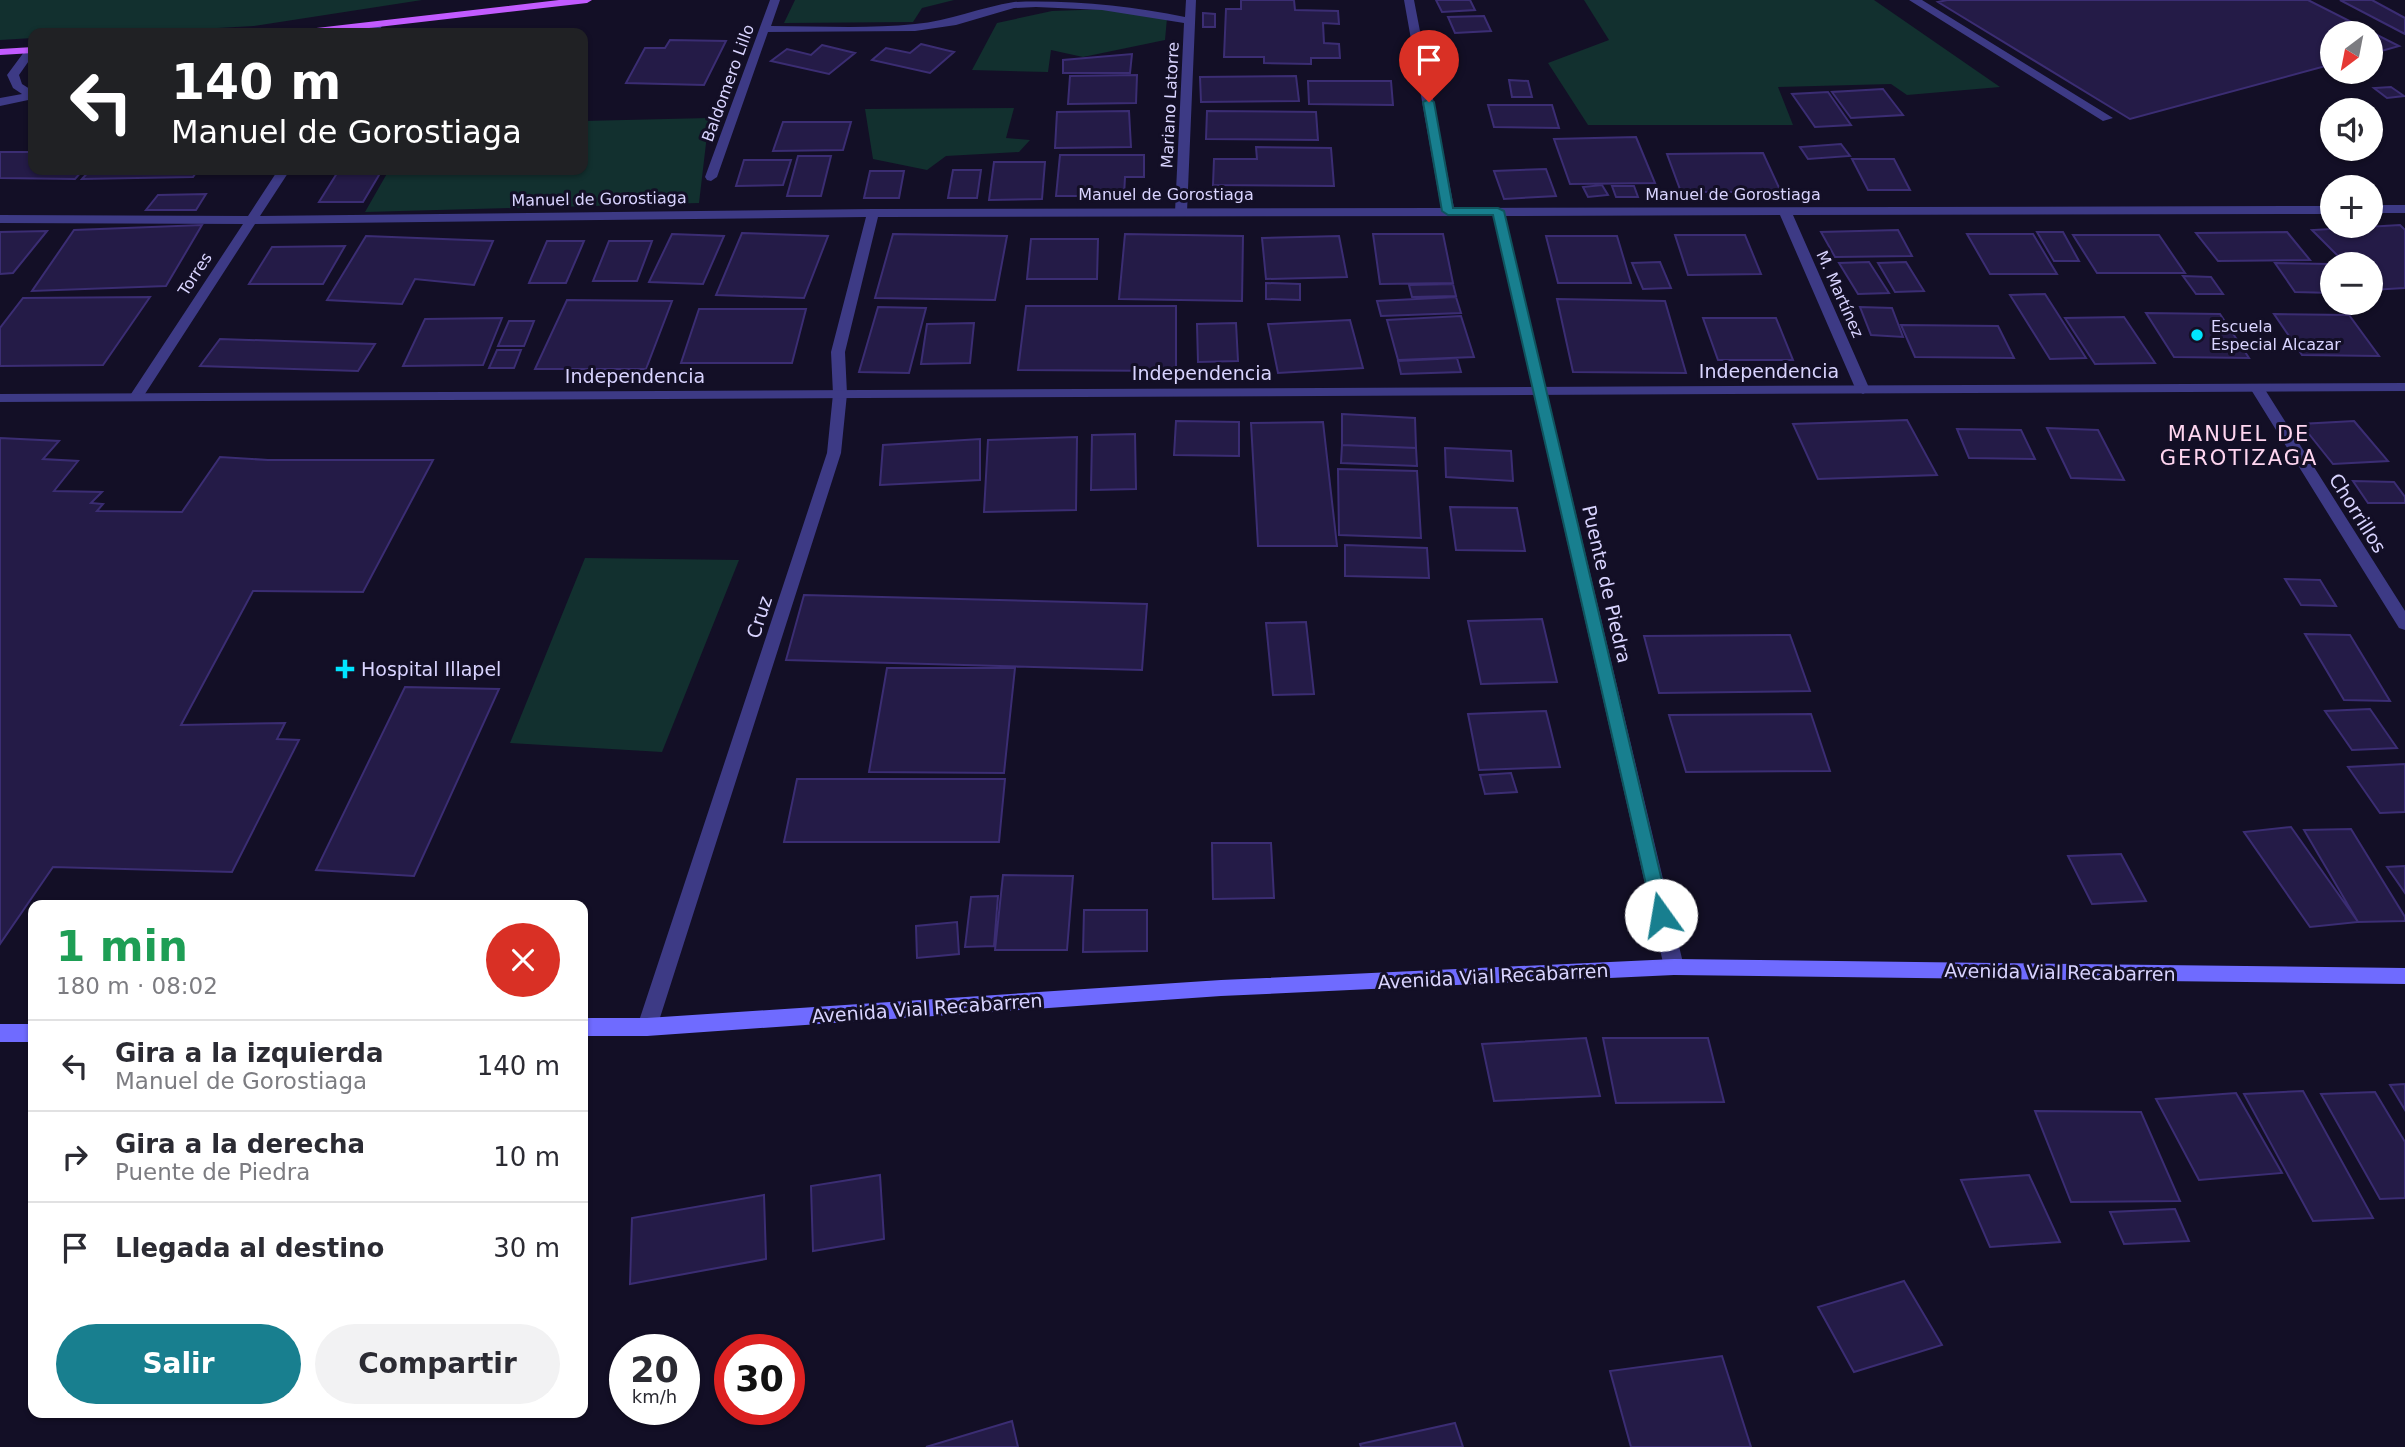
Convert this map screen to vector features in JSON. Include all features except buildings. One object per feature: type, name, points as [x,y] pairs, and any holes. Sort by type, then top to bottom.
[{"type":"main road","points":[[382,28],[587,0]]},
{"type":"main road","points":[[0,52],[28,50]]},
{"type":"main road","name":"Avenida Vial Recabarren","points":[[588,1027],[647,1027],[1222,988],[1674,967],[2405,976]]},
{"type":"main road","points":[[0,1033],[28,1032]]},
{"type":"street","name":"Baldomero Lillo","points":[[711,177],[775,0]]},
{"type":"street","name":"Mariano Latorre","points":[[1181,212],[1191,0]]},
{"type":"street","points":[[1409,0],[1448,211]]},
{"type":"street","points":[[1914,0],[2107,118]]},
{"type":"street","points":[[764,29],[902,29],[939,25],[1014,5],[1044,2],[1082,2],[1135,9],[1190,21]]},
{"type":"street","points":[[28,55],[13,75],[17,86],[28,93]]},
{"type":"street","points":[[0,102],[28,97]]},
{"type":"street","name":"Torres","points":[[136,397],[281,175]]},
{"type":"street","points":[[2383,209],[2405,209]]},
{"type":"street","name":"Manuel de Gorostiaga","points":[[0,219],[251,220],[873,213],[2320,210]]},
{"type":"street","name":"Puente de Piedra","points":[[1498,211],[1674,967]]},
{"type":"street","name":"M. Martínez","points":[[1785,212],[1863,390]]},
{"type":"street","name":"Cruz","points":[[647,1027],[834,453],[839,394],[838,352],[873,213]]},
{"type":"street","name":"Independencia","points":[[0,398],[2405,387]]},
{"type":"street","name":"Chorrillos","points":[[2257,388],[2405,624]]},
{"type":"green space","points":[[0,0],[422,0],[254,26],[28,28],[28,38],[0,40]]},
{"type":"green space","points":[[795,0],[954,0],[922,8],[913,22],[784,23]]},
{"type":"green space","points":[[1584,0],[1874,0],[2000,87],[1907,95],[1891,84],[1778,87],[1793,125],[1588,125],[1548,63],[1609,40]]},
{"type":"green space","points":[[1109,9],[1167,18],[1165,40],[1083,57],[1051,50],[1048,72],[972,70],[997,23],[1052,11]]},
{"type":"green space","points":[[1014,108],[1006,138],[1030,140],[1019,152],[946,156],[927,170],[873,159],[865,109]]},
{"type":"green space","points":[[709,118],[699,203],[365,212],[386,175],[588,175],[588,121]]},
{"type":"green space","name":"Hospital Illapel","points":[[585,558],[739,560],[662,752],[510,743]]},
{"type":"place","name":"Escuela Especial Alcazar","points":[[2197,335]]},
{"type":"place","name":"Hospital Illapel","points":[[345,669]]},
{"type":"district","name":"MANUEL DE GEROTIZAGA","points":[[2239,446]]},
{"type":"route","points":[[1429,102],[1448,211],[1498,211],[1661,915]]}]
